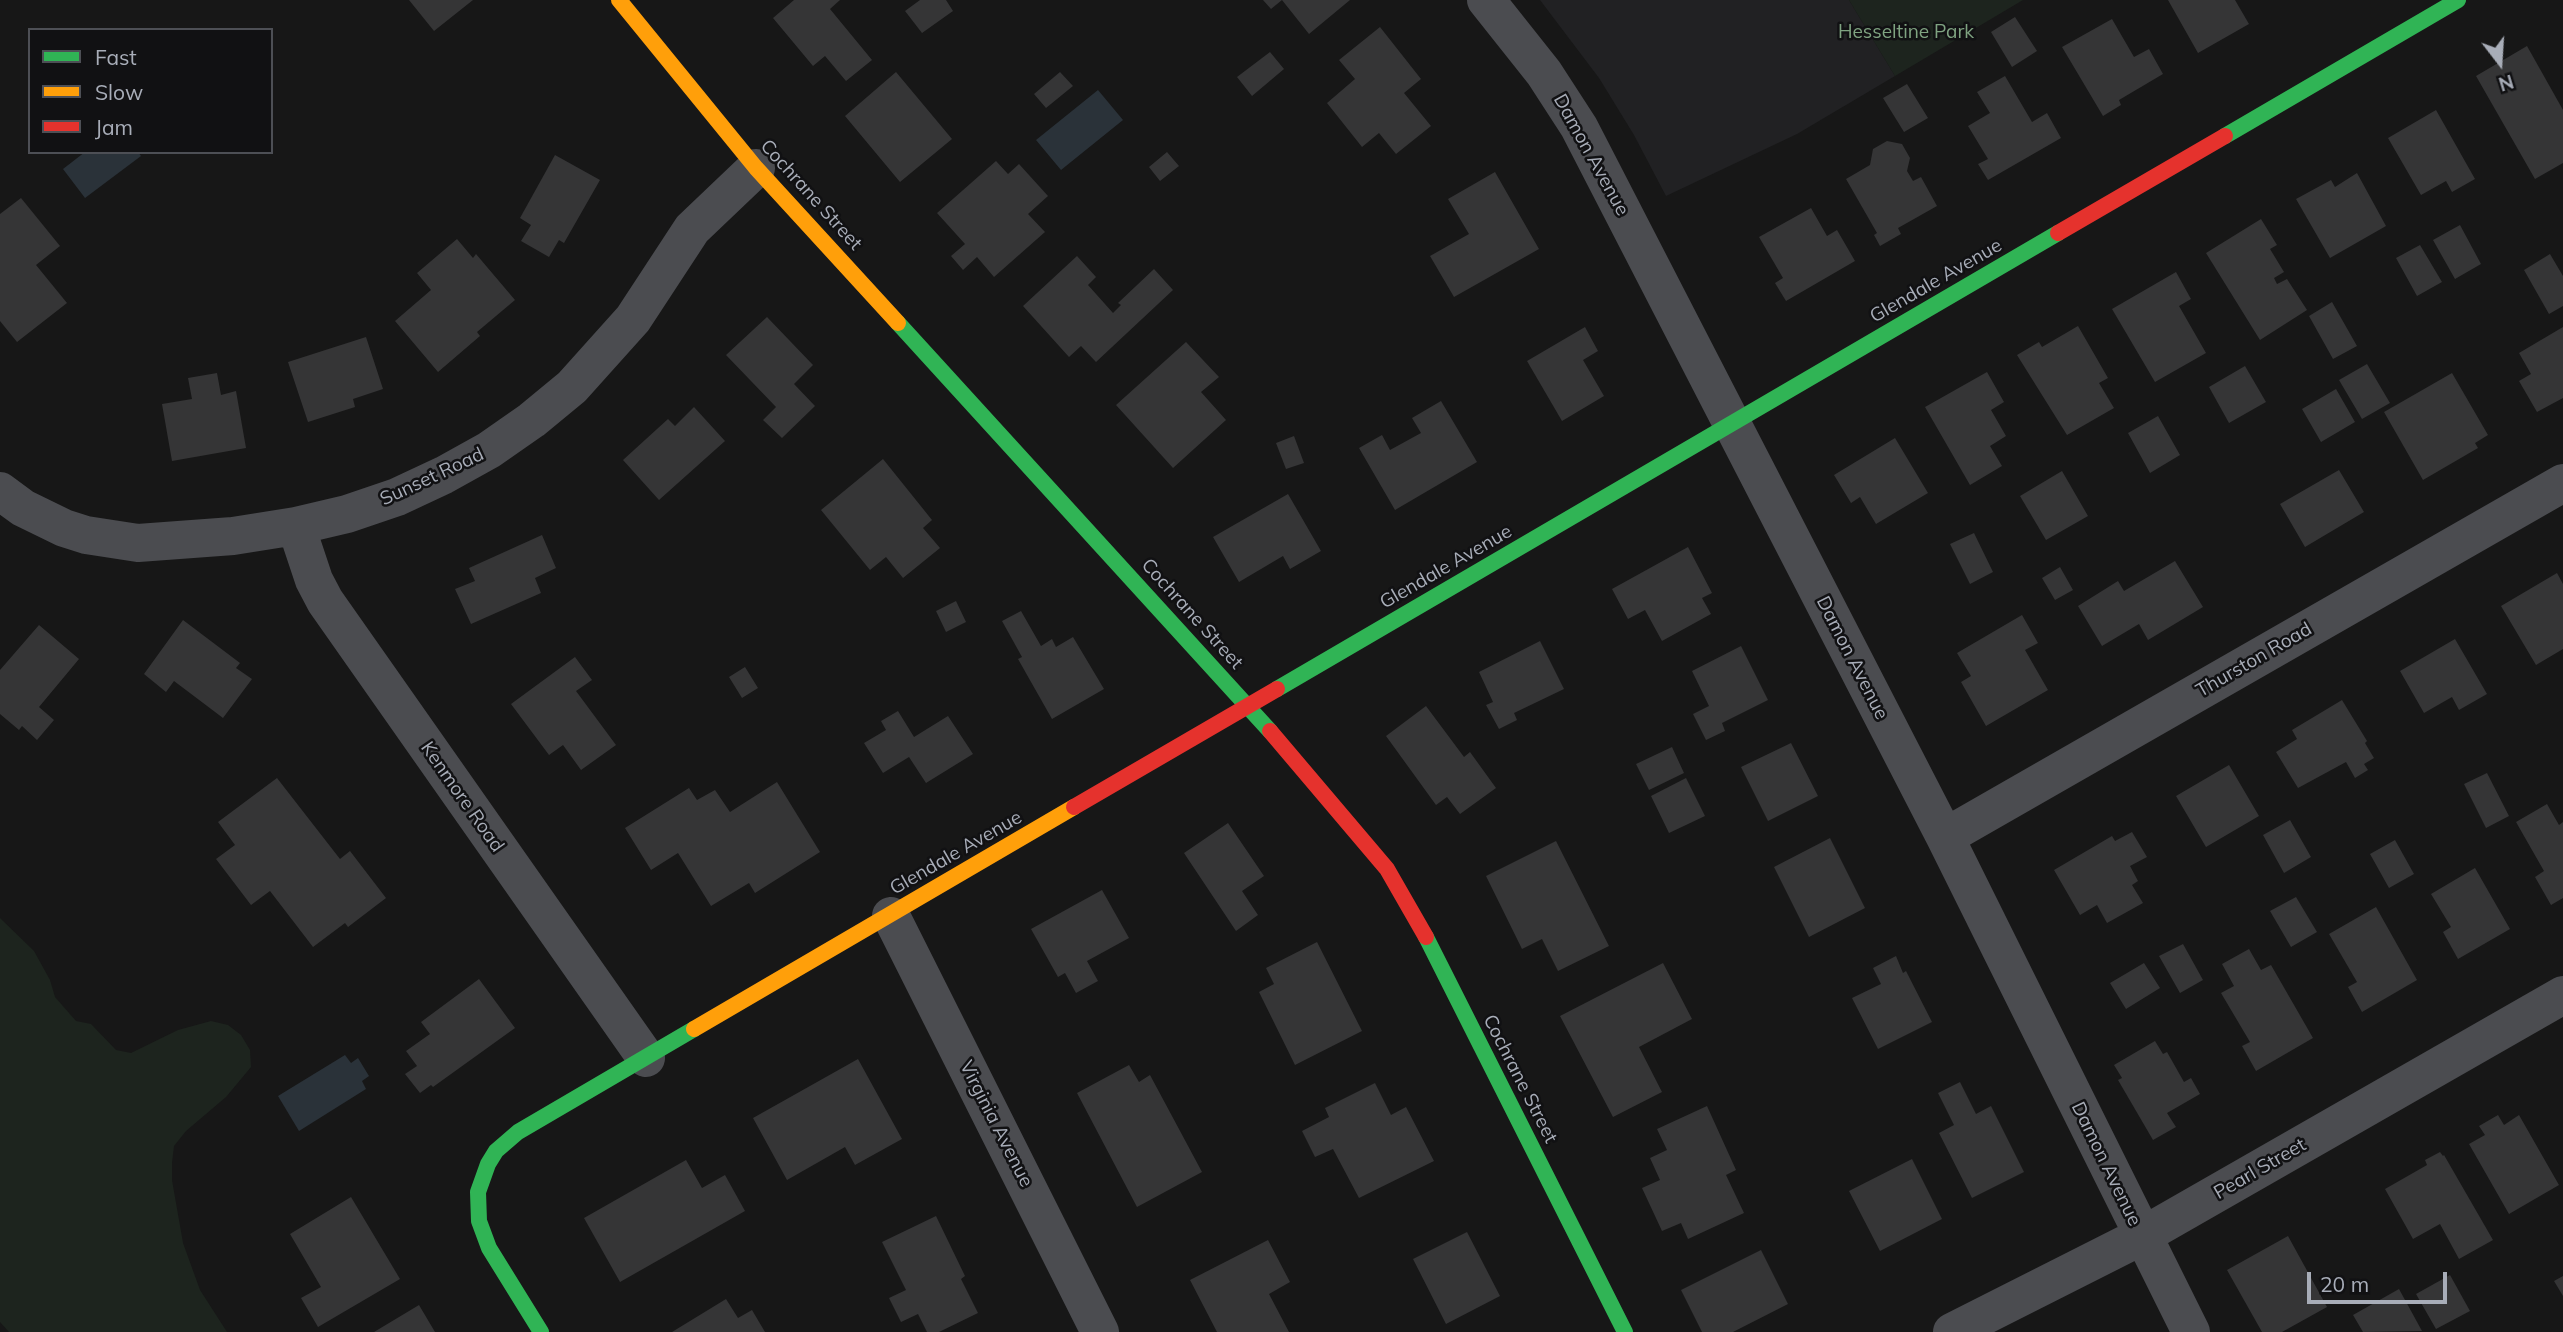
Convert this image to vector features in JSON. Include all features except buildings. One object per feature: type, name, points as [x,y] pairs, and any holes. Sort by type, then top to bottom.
[{"type":"street","name":"Cochrane Street","points":[[619,0],[756,168],[1249,707],[1396,882],[1625,1332]]},
{"type":"street","name":"Damon Avenue","points":[[1486,0],[1550,82],[1578,127],[1945,837],[2190,1332]]},
{"type":"street","name":"Glendale Avenue","points":[[541,1332],[483,1235],[478,1192],[488,1164],[507,1141],[2458,0]]},
{"type":"street","name":"Sunset Road","points":[[0,491],[43,519],[86,535],[138,543],[179,542],[296,526],[347,514],[397,497],[489,450],[532,420],[572,387],[641,309],[692,229],[756,168]]},
{"type":"street","name":"Thurston Road","points":[[1945,837],[2563,483]]},
{"type":"street","name":"Kenmore Road","points":[[296,526],[314,580],[325,601],[646,1058]]},
{"type":"street","name":"Virginia Avenue","points":[[891,916],[1100,1332]]},
{"type":"street","name":"Pearl Street","points":[[1952,1332],[2142,1236],[2563,995]]},
{"type":"shaded area","points":[[1540,0],[1849,0],[1895,76],[1797,134],[1666,196],[1634,135],[1599,78]]},
{"type":"shaded area","points":[[1098,90],[1123,120],[1061,170],[1036,140]]},
{"type":"shaded area","points":[[82,154],[141,156],[85,198],[63,169]]},
{"type":"shaded area","points":[[345,1055],[351,1063],[358,1058],[369,1076],[362,1081],[366,1089],[299,1131],[278,1096]]},
{"type":"green space","name":"Hesseltine Park","points":[[1849,0],[2023,0],[1895,76]]},
{"type":"green space","points":[[0,918],[34,951],[50,980],[55,997],[76,1021],[91,1024],[116,1050],[131,1053],[178,1030],[211,1021],[228,1025],[241,1035],[250,1050],[251,1067],[226,1097],[186,1131],[174,1146],[172,1163],[172,1180],[183,1243],[200,1290],[227,1332],[9,1332],[0,1322]]},
{"type":"traffic: fast","points":[[2225,136],[2458,0]]},
{"type":"traffic: fast","points":[[1277,689],[2058,233]]},
{"type":"traffic: fast","points":[[898,323],[1270,731]]},
{"type":"traffic: fast","points":[[1426,937],[1625,1332]]},
{"type":"traffic: fast","points":[[541,1332],[489,1248],[479,1221],[478,1192],[488,1164],[496,1151],[518,1132],[694,1029]]},
{"type":"traffic: slow","points":[[619,0],[756,168],[898,323]]},
{"type":"traffic: slow","points":[[694,1029],[1074,807]]},
{"type":"traffic: jam","points":[[2058,233],[2225,136]]},
{"type":"traffic: jam","points":[[1074,807],[1277,689]]},
{"type":"traffic: jam","points":[[1270,731],[1387,869],[1426,937]]}]
